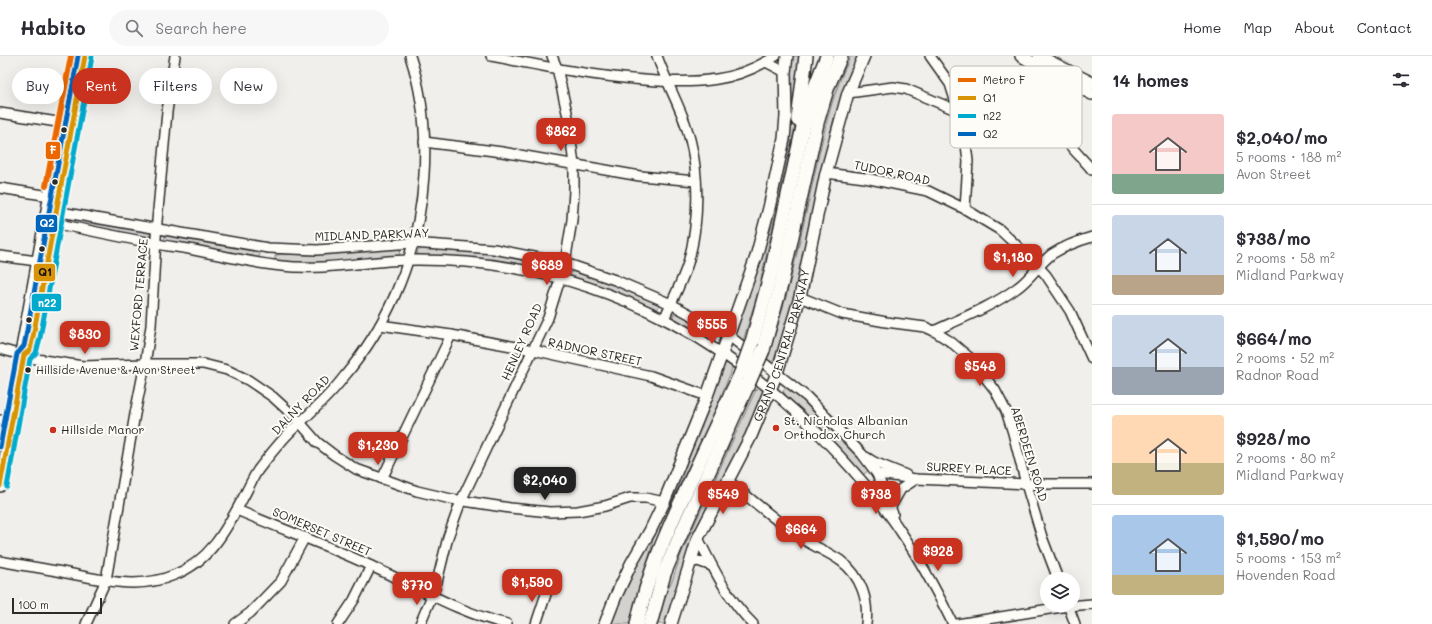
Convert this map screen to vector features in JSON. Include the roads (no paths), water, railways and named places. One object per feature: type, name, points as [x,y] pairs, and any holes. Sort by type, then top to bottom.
[{"type":"highway","points":[[778,239],[798,119],[806,56]]},
{"type":"highway","name":"GRAND CENTRAL PARKWAY","points":[[650,624],[667,568],[745,377],[803,127],[815,87],[827,56]]},
{"type":"highway","name":"GRAND CENTRAL PARKWAY","points":[[637,624],[640,610],[666,531],[745,377],[763,350],[782,281],[817,123],[828,86],[841,56]]},
{"type":"highway","points":[[634,624],[640,610]]},
{"type":"main road","points":[[0,486],[24,355],[22,348],[42,262],[68,124],[75,56]]},
{"type":"main road","points":[[77,68],[79,56]]},
{"type":"main road","points":[[83,68],[85,56]]},
{"type":"main road","points":[[605,624],[631,564],[650,531],[664,502],[707,396],[756,257],[777,175],[784,139],[786,116],[784,72],[787,56]]},
{"type":"main road","name":"GRAND CENTRAL PARKWAY","points":[[671,624],[698,538],[751,436],[777,373],[800,297],[826,173],[848,93],[864,56]]},
{"type":"main road","points":[[1022,56],[1044,66]]},
{"type":"main road","points":[[1039,56],[1053,66]]},
{"type":"main road","points":[[1082,80],[1092,83]]},
{"type":"main road","points":[[1082,87],[1092,94]]},
{"type":"main road","points":[[68,124],[75,104]]},
{"type":"main road","points":[[42,262],[54,223],[49,220],[52,210]]},
{"type":"street","name":"WEXFORD TERRACE","points":[[86,624],[106,580],[134,414],[145,364],[151,326],[166,112],[175,56]]},
{"type":"street","name":"DALNY ROAD","points":[[0,560],[124,583],[148,583],[176,574],[186,569],[206,554],[217,543],[237,510],[256,473],[275,448],[343,379],[380,325],[395,294],[408,260],[418,222],[422,191],[424,142],[422,108],[417,76],[410,56]]},
{"type":"street","points":[[491,56],[612,77],[667,82],[694,82],[718,79],[748,70],[776,56]]},
{"type":"street","name":"HENLEY ROAD","points":[[420,624],[433,596],[448,537],[461,501],[548,318],[565,263],[572,220],[574,165],[568,117],[557,68],[552,56]]},
{"type":"street","points":[[656,56],[683,116],[692,146],[696,181],[696,223],[688,263],[664,319]]},
{"type":"street","points":[[930,56],[950,84]]},
{"type":"street","points":[[766,62],[784,72]]},
{"type":"street","points":[[848,93],[892,87],[906,88],[950,107]]},
{"type":"street","points":[[0,113],[68,124]]},
{"type":"street","points":[[424,142],[502,152],[640,176],[696,181]]},
{"type":"street","points":[[965,209],[968,161],[966,148]]},
{"type":"street","points":[[1073,148],[1092,170]]},
{"type":"street","name":"TUDOR ROAD","points":[[826,173],[871,179],[928,191],[965,209],[1000,230],[1046,275],[1070,311],[1092,359]]},
{"type":"street","points":[[0,188],[54,197]]},
{"type":"street","name":"MIDLAND PARKWAY","points":[[52,210],[268,248],[317,250],[412,243],[494,249],[565,263],[615,280],[671,304],[728,335],[777,373],[807,397],[862,454],[877,474],[890,508],[902,532],[924,568],[953,624]]},
{"type":"street","name":"MIDLAND PARKWAY","points":[[54,223],[156,244],[285,267],[328,267],[408,260],[466,262],[489,265],[561,278],[631,303],[664,319],[722,353],[747,370],[795,409],[867,486],[902,532]]},
{"type":"street","points":[[934,331],[985,308],[1016,289],[1052,255],[1072,243],[1092,237]]},
{"type":"street","points":[[267,264],[268,248]]},
{"type":"street","points":[[0,256],[42,262]]},
{"type":"street","name":"ABERDEEN ROAD","points":[[800,297],[842,314],[886,322],[925,326],[951,342],[970,358],[995,390],[1006,411],[1042,538],[1055,572]]},
{"type":"street","name":"RADNOR STREET","points":[[380,325],[451,335],[533,350],[651,376],[707,396]]},
{"type":"street","points":[[382,479],[451,335]]},
{"type":"street","points":[[0,349],[52,362],[83,366],[203,364],[227,370],[248,380],[273,397],[300,422],[317,442],[334,455],[356,469],[417,491],[461,501],[550,512],[578,511],[605,506],[630,498],[646,498],[664,502]]},
{"type":"street","points":[[0,420],[11,422]]},
{"type":"street","points":[[862,454],[874,462],[916,479]]},
{"type":"street","points":[[867,486],[877,474]]},
{"type":"street","name":"SURREY PLACE","points":[[877,474],[916,479],[1026,484],[1092,484]]},
{"type":"street","points":[[890,508],[901,489],[916,479]]},
{"type":"street","name":"SURREY PLACE","points":[[867,486],[916,479]]},
{"type":"street","points":[[728,481],[800,538],[841,561],[850,569],[858,580],[865,596],[868,613],[866,624]]},
{"type":"street","name":"SOMERSET STREET","points":[[237,510],[305,537],[371,566],[433,596],[473,613],[502,623]]},
{"type":"street","points":[[235,624],[250,613],[281,581],[305,537]]},
{"type":"street","points":[[698,538],[712,566],[726,589],[745,616],[754,624]]},
{"type":"street","points":[[690,563],[698,561],[712,566]]},
{"type":"street","points":[[338,624],[354,600],[371,566]]},
{"type":"street","points":[[536,624],[548,588]]},
{"type":"street","points":[[1080,605],[1092,604]]},
{"type":"street","points":[[957,624],[1040,611]]},
{"type":"street","points":[[1070,612],[1075,624]]},
{"type":"metro line","name":"F","points":[[46,186],[71,56]]},
{"type":"place","name":"Hillside Avenue & Avon Street","points":[[28,370]]},
{"type":"place","name":"St. Nicholas Albanian Orthodox Church","points":[[776,428]]},
{"type":"place","name":"Hillside Manor","points":[[53,430]]}]
